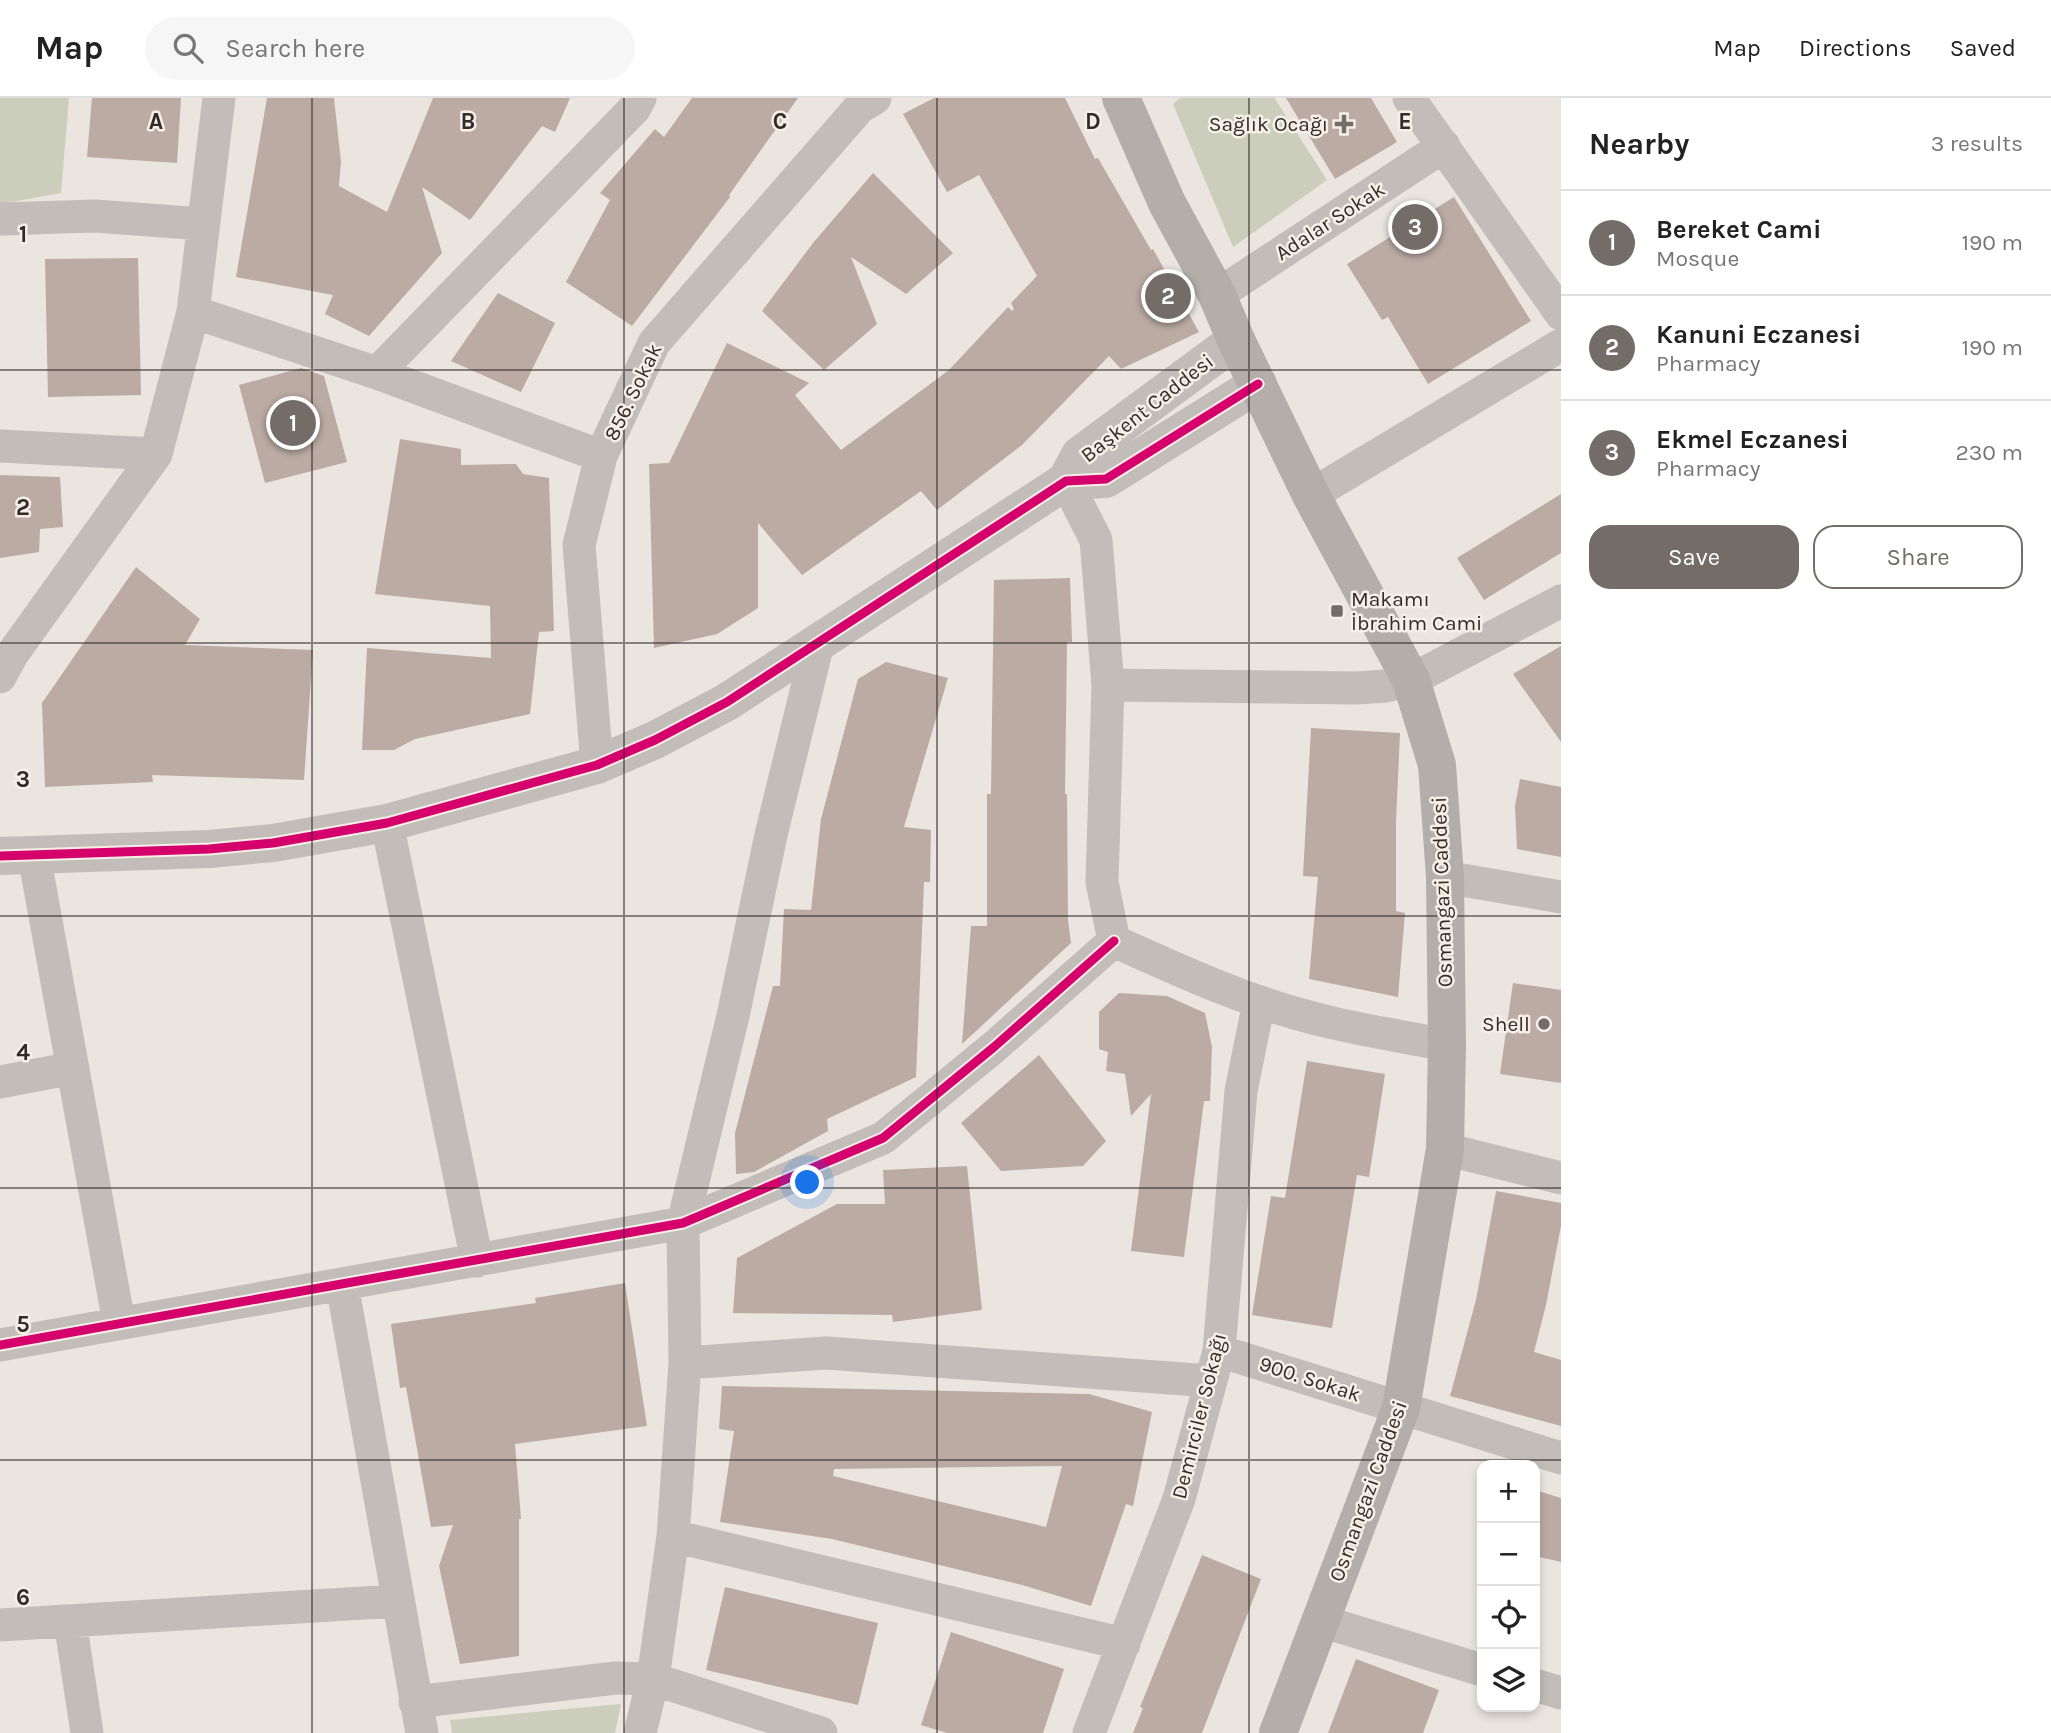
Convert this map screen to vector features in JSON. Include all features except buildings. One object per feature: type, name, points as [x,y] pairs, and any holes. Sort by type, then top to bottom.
[{"type":"main road","name":"Osmangazi Caddesi","points":[[1122,99],[1167,203],[1217,295],[1311,495],[1411,680],[1437,765],[1445,877],[1445,1149],[1401,1408],[1278,1733]]},
{"type":"street","points":[[0,677],[13,653],[156,454],[193,312],[219,98]]},
{"type":"street","points":[[377,373],[634,109],[640,98]]},
{"type":"street","name":"856. Sokak","points":[[597,765],[579,545],[601,456],[654,343],[860,107],[876,98]]},
{"type":"street","points":[[1409,98],[1561,314]]},
{"type":"street","name":"Adalar Sokak","points":[[1217,295],[1444,146]]},
{"type":"street","points":[[0,219],[95,216],[203,224]]},
{"type":"street","points":[[193,312],[377,373],[601,456]]},
{"type":"street","name":"Başkent Caddesi","points":[[1066,481],[1080,455],[1236,340]]},
{"type":"street","points":[[1311,495],[1561,345]]},
{"type":"street","points":[[119,1323],[73,1068],[17,856],[209,849],[272,843],[387,823],[597,765],[655,740],[727,702],[1066,481],[1106,479],[1258,384]]},
{"type":"street","points":[[0,446],[156,454]]},
{"type":"street","points":[[1066,481],[1096,540],[1108,685],[1102,881],[1114,941]]},
{"type":"street","points":[[1108,685],[1357,688],[1386,686],[1411,680],[1561,601]]},
{"type":"street","points":[[639,1733],[653,1679],[673,1536],[685,1363],[683,1223],[733,1016],[771,835],[818,643]]},
{"type":"street","points":[[387,823],[477,1261]]},
{"type":"street","points":[[1445,877],[1561,897]]},
{"type":"street","points":[[0,1345],[683,1223],[883,1138],[995,1047],[1114,941]]},
{"type":"street","points":[[1114,941],[1259,1002],[1324,1021],[1447,1045]]},
{"type":"street","name":"Demirciler Sokağı","points":[[1089,1733],[1179,1499],[1215,1366],[1241,1091],[1259,1002]]},
{"type":"street","points":[[0,1082],[73,1068]]},
{"type":"street","points":[[1445,1149],[1561,1178]]},
{"type":"street","points":[[342,1284],[418,1717],[615,1678],[653,1679],[821,1733]]},
{"type":"street","name":"900. Sokak","points":[[685,1363],[826,1353],[1215,1366],[1401,1408],[1561,1458]]},
{"type":"street","points":[[673,1536],[1124,1644]]},
{"type":"street","points":[[0,1625],[397,1601]]},
{"type":"street","points":[[71,1621],[87,1733]]},
{"type":"street","points":[[1321,1621],[1477,1668]]},
{"type":"street","points":[[1540,1687],[1561,1693]]},
{"type":"green space","points":[[0,98],[69,98],[61,193],[0,204]]},
{"type":"green space","points":[[1180,98],[1276,98],[1327,180],[1233,247],[1173,104]]},
{"type":"green space","points":[[621,1704],[615,1733],[452,1733],[450,1720]]},
{"type":"cycle path","points":[[0,856],[209,849],[273,843],[387,823],[597,765],[655,740],[727,702],[1066,481],[1106,479],[1258,384]]},
{"type":"cycle path","points":[[0,1345],[683,1223],[883,1138],[994,1047],[1114,941]]},
{"type":"place","name":"Sağlık Ocağı","points":[[1344,124]]},
{"type":"place","name":"Ekmel Eczanesi","points":[[1415,227]]},
{"type":"place","name":"Kanuni Eczanesi","points":[[1168,296]]},
{"type":"place","name":"Bereket Cami","points":[[293,423]]},
{"type":"place","name":"Makamı İbrahim Cami","points":[[1337,611]]},
{"type":"place","name":"Shell","points":[[1544,1024]]}]
